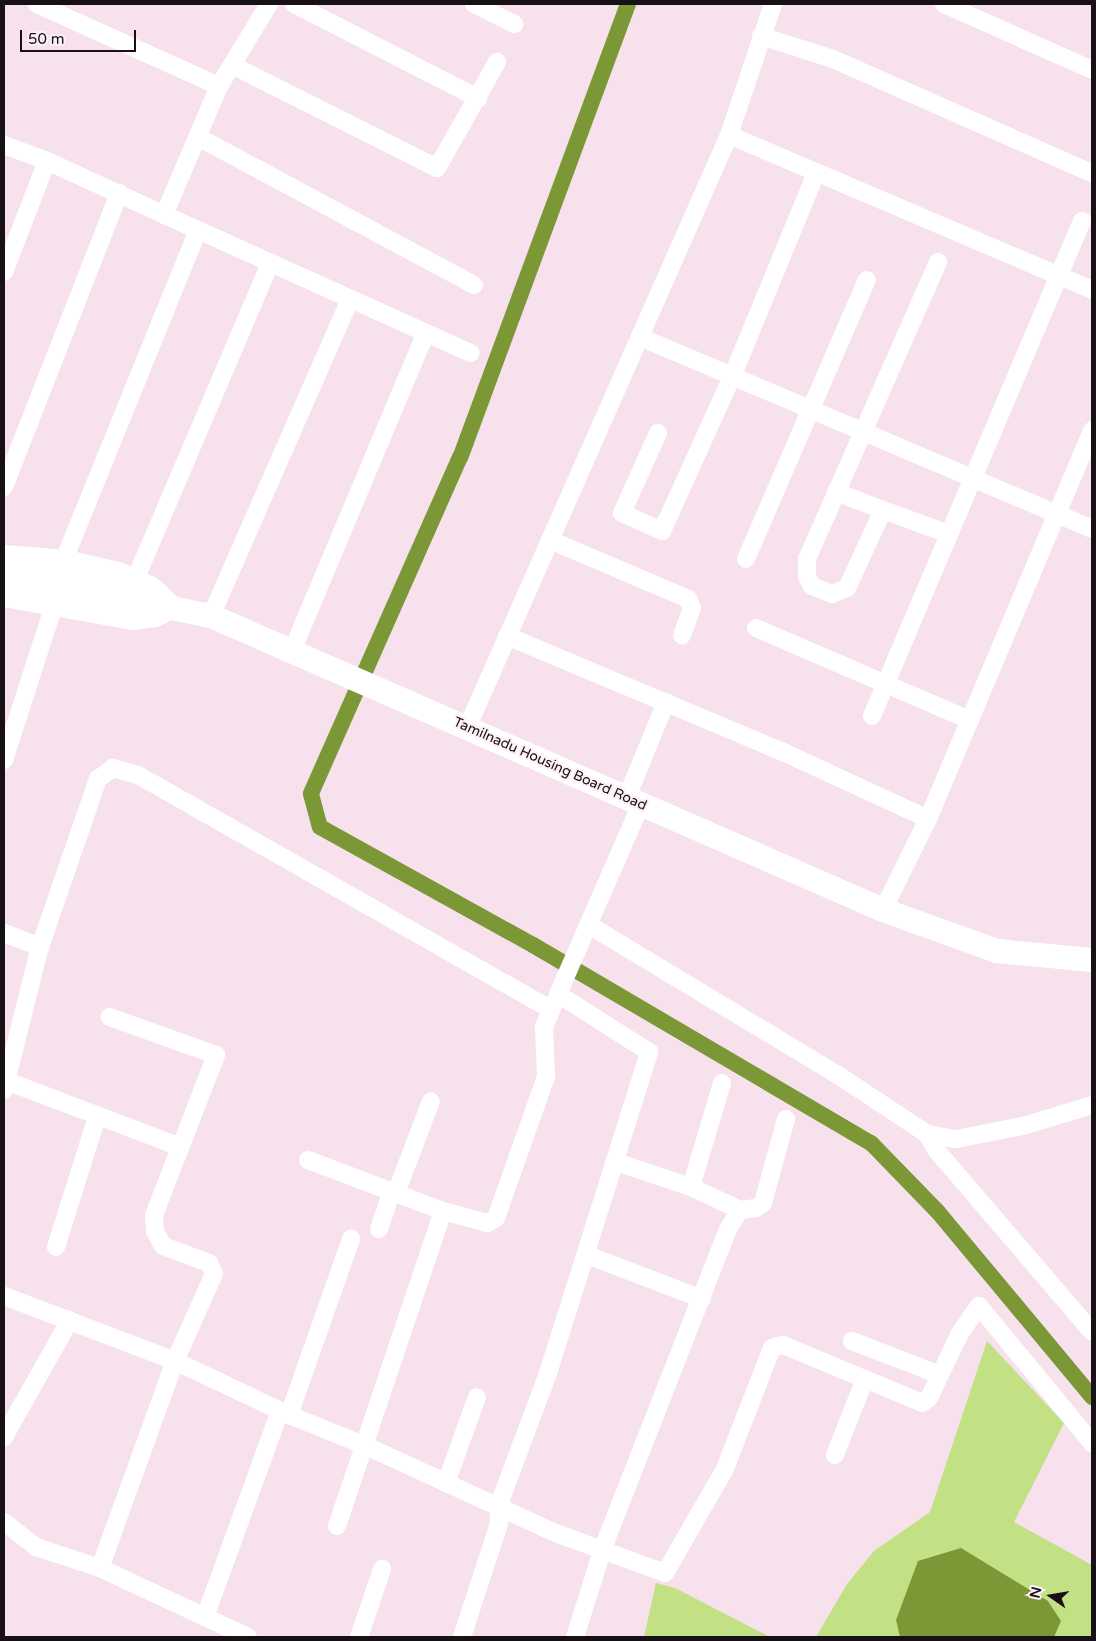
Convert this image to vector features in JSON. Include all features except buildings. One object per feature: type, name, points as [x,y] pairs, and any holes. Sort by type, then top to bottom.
[{"type":"street","points":[[37,4],[219,86]]},
{"type":"street","points":[[164,215],[219,86],[269,4]]},
{"type":"street","points":[[294,4],[478,98]]},
{"type":"street","points":[[474,4],[514,24]]},
{"type":"street","points":[[467,728],[729,135],[773,4]]},
{"type":"street","points":[[944,4],[1092,70]]},
{"type":"street","points":[[762,36],[833,59],[1092,173]]},
{"type":"street","points":[[232,65],[436,168],[441,166],[497,62]]},
{"type":"street","points":[[729,135],[1060,278],[1092,290]]},
{"type":"street","points":[[198,137],[474,285]]},
{"type":"street","points":[[4,144],[119,192],[270,264],[470,353]]},
{"type":"street","points":[[4,272],[48,161]]},
{"type":"street","points":[[658,433],[622,513],[662,531],[732,377],[816,173]]},
{"type":"street","points":[[4,487],[119,192]]},
{"type":"street","points":[[872,716],[1060,278],[1082,221]]},
{"type":"street","points":[[63,562],[198,230]]},
{"type":"street","points":[[883,510],[847,588],[832,594],[812,586],[807,578],[807,559],[938,262]]},
{"type":"street","points":[[131,589],[270,264]]},
{"type":"street","points":[[746,559],[812,412],[866,280]]},
{"type":"street","points":[[211,616],[350,300]]},
{"type":"street","points":[[292,651],[426,333]]},
{"type":"street","points":[[640,337],[1092,530]]},
{"type":"street","points":[[883,910],[928,819],[1092,430]]},
{"type":"street","points":[[836,492],[949,534]]},
{"type":"street","points":[[550,540],[688,599],[692,608],[682,635]]},
{"type":"street","points":[[4,557],[63,562],[131,589]]},
{"type":"street","points":[[4,576],[131,589],[150,588],[171,607],[155,615],[133,618],[55,602],[4,595]]},
{"type":"street","points":[[4,760],[55,602]]},
{"type":"street","name":"Tamilnadu Housing Board Road","points":[[171,607],[211,616],[883,910],[998,951],[1092,960]]},
{"type":"street","points":[[756,628],[884,686],[970,720]]},
{"type":"street","points":[[507,636],[666,702],[928,819]]},
{"type":"street","points":[[308,1160],[443,1211],[487,1223],[496,1218],[546,1077],[548,1062],[543,1039],[551,1010],[588,924],[634,801],[666,702]]},
{"type":"street","points":[[180,1148],[5,1083],[40,946],[98,779],[113,768],[122,768],[551,1010]]},
{"type":"street","points":[[588,924],[841,1077],[927,1134],[956,1139],[1023,1126],[1092,1105]]},
{"type":"street","points":[[4,933],[40,946]]},
{"type":"street","points":[[462,1637],[499,1524],[498,1507],[548,1373],[587,1255],[649,1052],[561,988]]},
{"type":"street","points":[[100,1568],[175,1361],[214,1274],[209,1263],[163,1246],[155,1231],[154,1216],[216,1055],[110,1017]]},
{"type":"street","points":[[691,1187],[722,1083]]},
{"type":"street","points":[[379,1229],[431,1100]]},
{"type":"street","points":[[56,1247],[97,1117]]},
{"type":"street","points":[[616,1162],[691,1187],[740,1210],[756,1208],[763,1203],[786,1119]]},
{"type":"street","points":[[927,1134],[937,1151],[1092,1332]]},
{"type":"street","points":[[575,1637],[603,1548],[728,1229],[740,1210]]},
{"type":"street","points":[[337,1526],[443,1211]]},
{"type":"street","points":[[205,1617],[351,1239]]},
{"type":"street","points":[[587,1255],[702,1299]]},
{"type":"street","points":[[4,1296],[175,1361],[285,1413],[364,1444],[553,1532],[603,1548],[665,1573],[724,1471],[772,1348],[783,1345],[864,1381],[922,1403],[929,1398],[967,1321],[979,1306],[1092,1443]]},
{"type":"street","points":[[4,1438],[70,1320]]},
{"type":"street","points":[[852,1341],[940,1375]]},
{"type":"street","points":[[835,1455],[864,1381]]},
{"type":"street","points":[[446,1483],[477,1397]]},
{"type":"street","points":[[4,1522],[36,1547],[100,1568],[248,1637]]},
{"type":"street","points":[[359,1637],[382,1569]]},
{"type":"shaded area","points":[[987,1341],[1064,1423],[1014,1522],[1092,1565],[1092,1637],[816,1637],[847,1584],[874,1551],[930,1512]]},
{"type":"shaded area","points":[[961,1548],[1048,1601],[1061,1621],[1054,1637],[900,1637],[896,1620],[918,1561]]},
{"type":"shaded area","points":[[656,1583],[675,1588],[770,1637],[644,1637]]},
{"type":"waterway","points":[[628,4],[460,457],[311,794],[320,827],[533,945],[871,1143],[938,1212],[1092,1397]]}]
